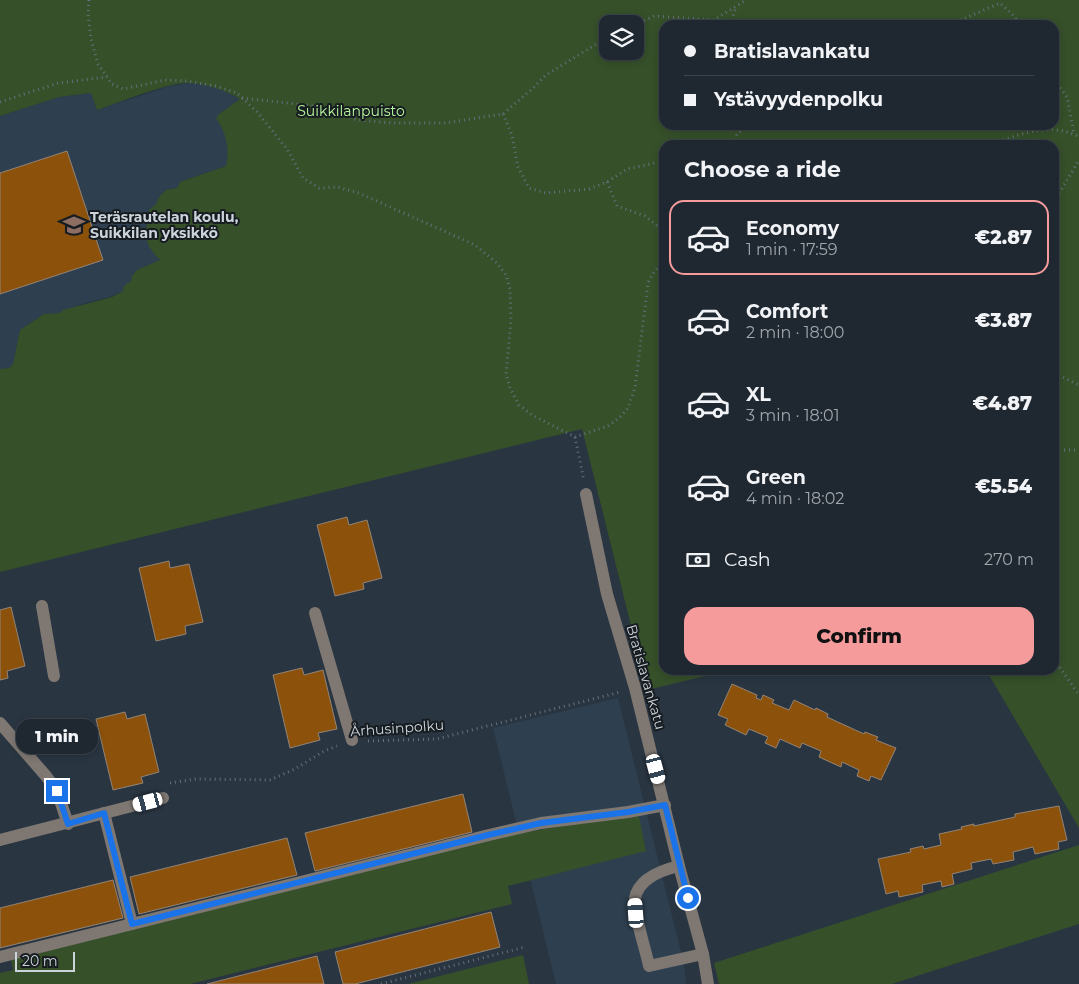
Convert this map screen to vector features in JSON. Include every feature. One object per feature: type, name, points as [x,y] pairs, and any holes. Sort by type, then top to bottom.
[{"type":"street","name":"Bratislavankatu","points":[[586,494],[607,594],[635,688],[679,866],[704,954],[708,984]]},
{"type":"street","points":[[42,606],[54,676]]},
{"type":"street","points":[[315,613],[352,740]]},
{"type":"street","points":[[0,723],[57,791],[68,824]]},
{"type":"street","points":[[0,840],[163,798]]},
{"type":"street","points":[[0,957],[488,835],[541,823],[628,812],[665,805]]},
{"type":"street","points":[[104,813],[132,924]]},
{"type":"street","points":[[679,866],[666,869],[650,877],[640,887],[635,898],[636,913],[650,966],[704,954]]},
{"type":"path","points":[[89,0],[88,14],[91,39],[98,64],[112,84],[123,89],[165,80],[186,81],[216,86],[236,93],[257,112],[287,149],[303,178],[319,188],[337,187],[359,193],[475,245],[497,263],[506,275],[510,289],[511,320],[506,374],[510,388],[519,405],[532,416],[574,437],[608,426],[628,408],[635,388],[648,283],[659,266]]},
{"type":"path","points":[[644,21],[654,16],[714,20],[746,0]]},
{"type":"path","points":[[961,20],[1000,3],[1016,20]]},
{"type":"path","points":[[732,20],[736,6]]},
{"type":"path","points":[[241,98],[315,106],[358,120],[392,123],[445,122],[502,114],[531,90],[546,74],[599,42]]},
{"type":"path","points":[[0,102],[58,83],[107,77]]},
{"type":"path","points":[[1059,87],[1067,97],[1074,134]]},
{"type":"path","points":[[502,114],[512,135],[518,167],[530,188],[546,193],[589,188],[607,182],[627,169],[659,162]]},
{"type":"path","points":[[735,140],[737,133],[743,130]]},
{"type":"path","points":[[1004,140],[1027,132],[1042,130],[1057,130],[1079,137]]},
{"type":"path","points":[[1059,194],[1079,160]]},
{"type":"path","points":[[607,182],[617,206],[645,216],[659,227]]},
{"type":"path","points":[[1059,375],[1079,385]]},
{"type":"path","points":[[574,437],[586,494]]},
{"type":"path","points":[[1059,450],[1079,450]]},
{"type":"path","points":[[1059,666],[1079,695]]},
{"type":"path","name":"Århusinpolku","points":[[164,784],[196,778],[270,780],[295,769],[324,750],[352,740],[437,739],[635,688]]},
{"type":"path","points":[[381,984],[525,947]]},
{"type":"shaded area","name":"Teräsrautelan koulu, Suikkilan yksikkö","points":[[189,83],[217,87],[240,99],[219,114],[227,141],[228,154],[226,166],[180,182],[177,188],[166,190],[149,210],[146,231],[160,260],[137,270],[123,291],[60,313],[44,314],[20,330],[13,364],[9,368],[0,369],[0,116],[59,97],[92,93],[97,110],[170,86]]},
{"type":"shaded area","points":[[618,698],[684,964],[686,984],[556,984],[493,728]]},
{"type":"green space","name":"Suikkilanpuisto","points":[[0,0],[1079,0],[1079,828],[989,675],[1059,675],[1059,140],[659,140],[659,675],[709,675],[647,690],[582,429],[0,572],[0,369],[9,368],[13,364],[20,330],[44,314],[60,313],[63,310],[112,297],[123,291],[124,286],[132,280],[131,277],[137,270],[160,260],[147,242],[146,231],[149,210],[166,190],[177,188],[180,182],[226,166],[228,153],[226,140],[216,118],[240,99],[216,88],[189,83],[156,89],[97,110],[91,93],[59,97],[0,116]]},
{"type":"green space","points":[[639,816],[646,851],[508,886],[512,904],[190,984],[0,984],[0,973],[13,970],[11,959],[502,837],[571,824]]},
{"type":"green space","points":[[1079,845],[1079,924],[892,984],[719,984],[714,963]]},
{"type":"green space","points":[[523,955],[529,984],[408,984]]},
{"type":"building","points":[[67,151],[103,260],[0,294],[0,173]]},
{"type":"building","points":[[347,517],[349,525],[367,520],[382,578],[363,583],[364,589],[335,596],[317,525]]},
{"type":"building","points":[[169,561],[170,568],[189,564],[203,622],[185,626],[186,634],[156,641],[139,568]]},
{"type":"building","points":[[11,607],[25,666],[7,671],[8,678],[0,680],[0,610]]},
{"type":"building","points":[[302,668],[304,675],[323,670],[337,729],[318,733],[320,740],[290,748],[273,675]]},
{"type":"building","points":[[732,684],[757,695],[756,698],[761,700],[763,695],[774,700],[772,703],[789,710],[794,700],[815,710],[816,708],[828,714],[827,717],[864,734],[865,732],[878,737],[876,740],[896,748],[881,780],[871,776],[869,781],[857,776],[859,770],[842,762],[841,767],[819,757],[821,751],[802,743],[800,748],[780,739],[776,748],[765,743],[768,737],[749,729],[746,735],[725,725],[728,719],[718,715]]},
{"type":"building","points":[[125,712],[127,719],[145,714],[159,772],[141,777],[143,783],[113,790],[96,719]]},
{"type":"building","points":[[463,794],[472,832],[315,871],[305,833]]},
{"type":"building","points":[[1059,806],[1067,840],[1058,842],[1059,849],[1035,854],[1033,847],[1013,852],[1014,860],[993,864],[991,859],[971,863],[972,869],[952,874],[954,884],[942,887],[941,881],[922,885],[923,892],[899,897],[898,891],[886,894],[878,859],[911,852],[910,849],[923,846],[924,849],[941,845],[939,834],[962,829],[961,827],[974,824],[974,826],[1015,817],[1015,814]]},
{"type":"building","points":[[287,838],[297,875],[139,914],[130,877]]},
{"type":"building","points":[[113,880],[123,918],[0,948],[0,908]]},
{"type":"building","points":[[491,912],[500,947],[355,984],[343,984],[335,952]]},
{"type":"building","points":[[317,956],[324,984],[207,984]]},
{"type":"place","name":"Teräsrautelan koulu, Suikkilan yksikkö","points":[[74,225]]},
{"type":"route","points":[[57,791],[68,824],[104,813],[132,924],[541,823],[628,812],[665,805],[688,898]]}]
